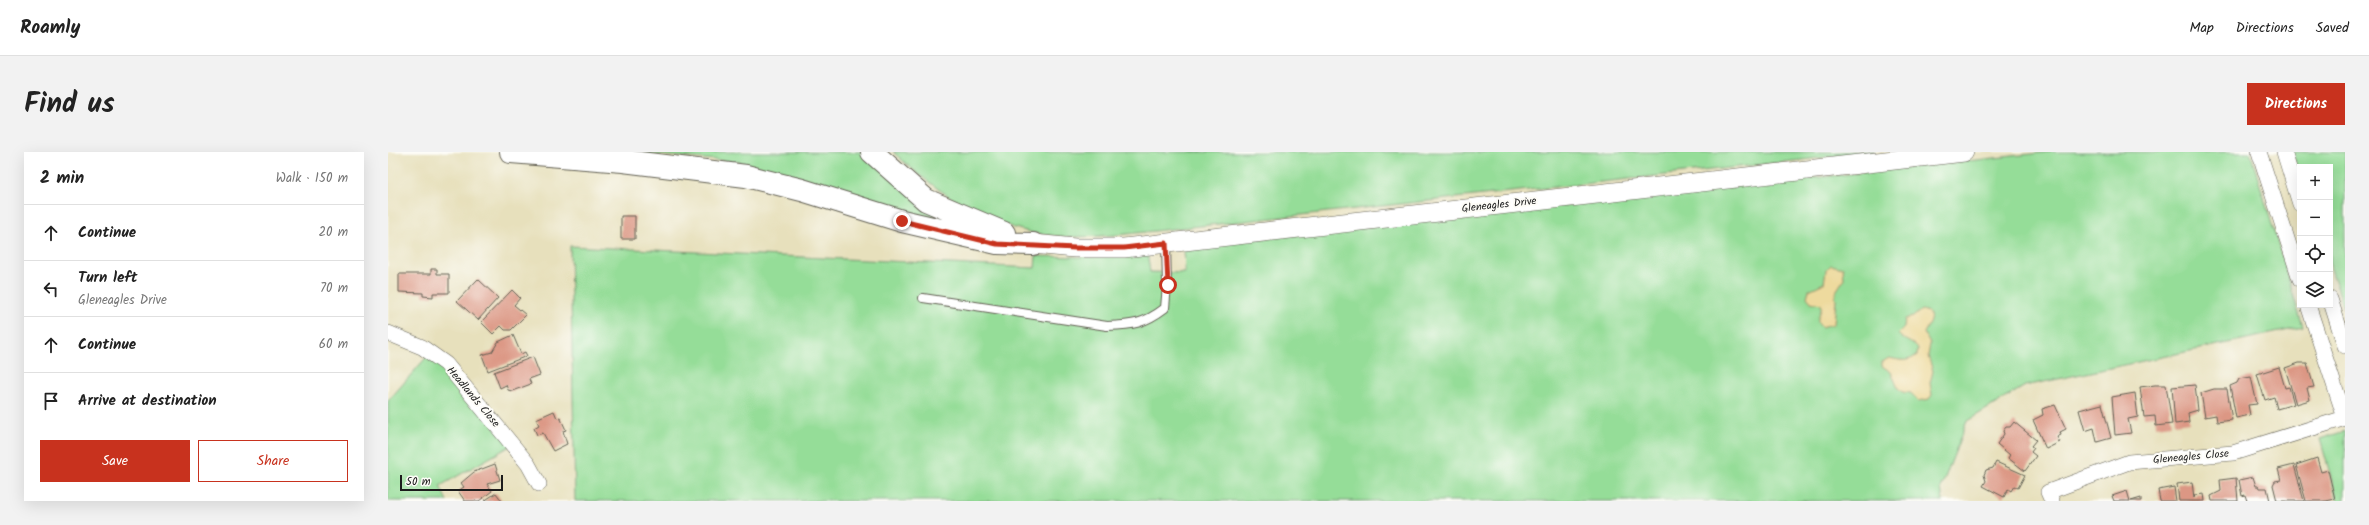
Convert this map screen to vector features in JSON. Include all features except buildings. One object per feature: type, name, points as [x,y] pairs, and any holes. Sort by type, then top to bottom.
[{"type":"main road","points":[[511,152],[623,162],[746,176],[802,190],[909,223],[997,244],[1033,244]]},
{"type":"main road","points":[[872,152],[926,200],[977,223],[1033,244]]},
{"type":"street","name":"Gleneagles Drive","points":[[1033,244],[1075,248],[1110,248],[1166,243],[1964,152]]},
{"type":"street","points":[[2259,152],[2298,272]]},
{"type":"street","points":[[2284,152],[2299,200]]},
{"type":"street","points":[[2309,308],[2345,418]]},
{"type":"street","points":[[2333,308],[2345,346]]},
{"type":"street","name":"Headlands Close","points":[[388,333],[422,346],[446,364],[528,464],[539,484]]},
{"type":"street","name":"Gleneagles Close","points":[[2052,501],[2048,492],[2129,462],[2233,453],[2345,418]]},
{"type":"lane","points":[[923,298],[1107,326],[1132,325],[1149,320],[1165,308],[1168,285],[1166,243]]},
{"type":"green space","points":[[622,152],[862,152],[977,228],[921,216],[799,177],[739,162]]},
{"type":"green space","points":[[893,152],[1875,152],[1118,235],[1072,237],[1034,233],[1011,227],[989,218],[948,196],[928,182]]},
{"type":"green space","points":[[2049,152],[2250,152],[2303,327],[2025,386],[1967,421],[1941,488],[1943,501],[575,501],[570,246],[1035,268],[1036,256],[1079,257],[1147,251],[1150,272],[1185,273],[1184,247]]},
{"type":"green space","points":[[2292,152],[2345,152],[2345,311],[2333,275],[2333,164],[2297,164],[2297,167]]},
{"type":"green space","points":[[431,352],[512,445],[440,486],[447,501],[388,501],[388,401]]},
{"type":"green space","points":[[2345,431],[2345,501],[2338,501],[2320,439]]},
{"type":"sand","points":[[1831,265],[1843,268],[1844,279],[1835,293],[1836,300],[1834,324],[1821,327],[1818,318],[1821,310],[1821,304],[1811,302],[1807,297],[1809,290],[1824,283],[1826,270]]},
{"type":"sand","points":[[1921,310],[1929,313],[1930,316],[1924,333],[1930,344],[1928,356],[1933,371],[1930,383],[1932,395],[1929,399],[1918,401],[1911,393],[1902,392],[1898,388],[1891,372],[1882,366],[1882,362],[1889,358],[1907,360],[1917,355],[1918,349],[1916,346],[1898,334],[1904,328],[1905,319],[1913,317]]},
{"type":"route","points":[[902,221],[997,244],[1033,244],[1075,248],[1124,248],[1166,243],[1168,285]]}]
